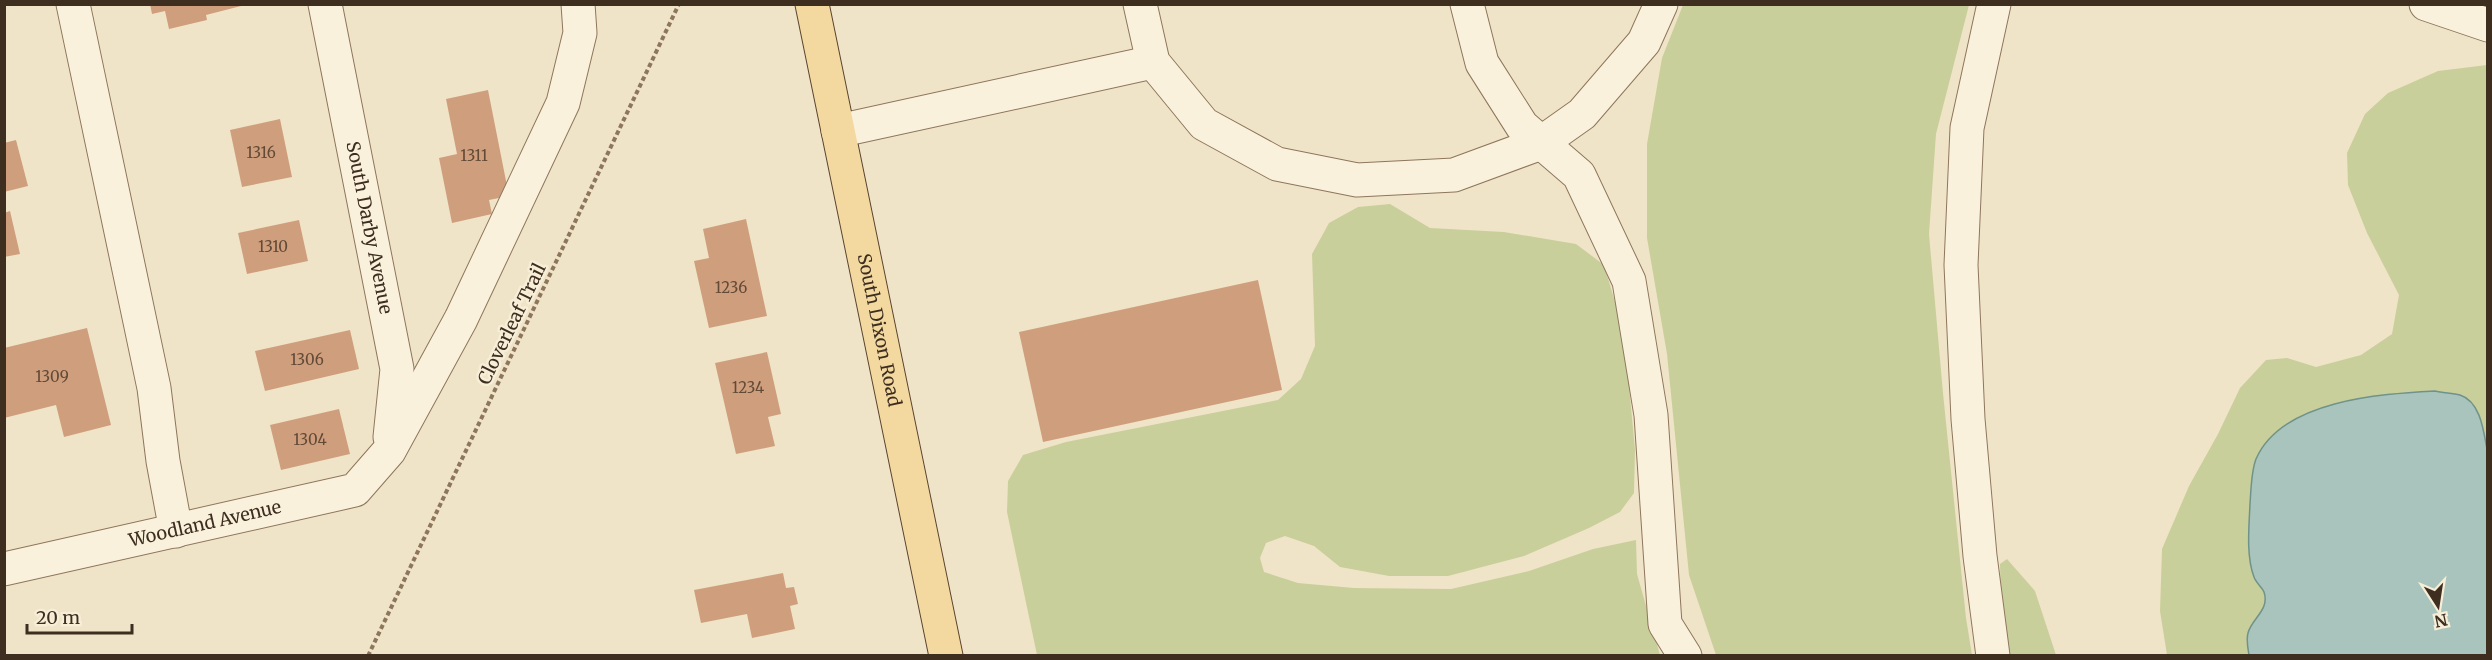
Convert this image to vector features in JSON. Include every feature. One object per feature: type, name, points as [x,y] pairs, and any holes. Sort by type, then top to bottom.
[{"type":"main road","name":"South Dixon Road","points":[[812,4],[946,656]]},
{"type":"street","points":[[73,4],[154,388],[163,461],[176,531]]},
{"type":"street","name":"South Darby Avenue","points":[[325,4],[397,369],[389,451]]},
{"type":"street","name":"Woodland Avenue","points":[[4,569],[355,490],[389,451],[461,319],[563,104],[580,33],[578,4]]},
{"type":"street","points":[[1140,4],[1153,62],[1204,124],[1277,164],[1357,180],[1454,175],[1541,143],[1582,114],[1621,69],[1644,42],[1661,4]]},
{"type":"street","points":[[1467,4],[1482,63],[1522,126],[1579,176],[1629,281],[1651,415],[1665,624],[1685,656]]},
{"type":"street","points":[[1993,656],[1980,556],[1968,419],[1960,265],[1966,128],[1994,4]]},
{"type":"street","points":[[2426,4],[2487,25]]},
{"type":"street","points":[[838,131],[1153,62]]},
{"type":"path","name":"Cloverleaf Trail","points":[[368,656],[679,4]]},
{"type":"green space","points":[[1683,5],[1969,5],[1936,134],[1929,234],[1943,393],[1966,618],[1972,655],[1716,655],[1689,575],[1667,354],[1647,238],[1647,144],[1662,58]]},
{"type":"green space","points":[[2487,65],[2487,655],[2167,655],[2160,611],[2162,549],[2189,486],[2240,388],[2266,360],[2287,358],[2316,367],[2361,355],[2392,334],[2399,295],[2367,233],[2348,185],[2347,153],[2365,114],[2388,93],[2438,71]]},
{"type":"green space","points":[[1390,204],[1430,228],[1504,232],[1576,244],[1604,265],[1624,332],[1635,450],[1634,493],[1620,512],[1589,528],[1524,556],[1448,576],[1389,576],[1340,567],[1314,546],[1285,536],[1266,543],[1260,558],[1264,572],[1298,583],[1354,588],[1451,589],[1529,571],[1593,549],[1636,540],[1637,574],[1660,655],[1037,655],[1007,512],[1008,481],[1023,455],[1066,442],[1278,400],[1301,379],[1315,346],[1312,254],[1329,223],[1358,207]]},
{"type":"green space","points":[[2007,559],[2035,591],[2056,655],[2010,655],[2001,607],[2000,564]]},
{"type":"water","points":[[2435,391],[2460,395],[2467,399],[2481,420],[2485,438],[2488,455],[2487,655],[2249,655],[2248,633],[2265,604],[2263,590],[2251,569],[2249,551],[2253,470],[2256,459],[2269,439],[2287,424],[2310,412],[2335,404],[2361,398]]},
{"type":"building","points":[[150,4],[245,5],[206,15],[207,20],[169,29],[165,11],[152,14]]},
{"type":"building","points":[[488,90],[509,196],[489,200],[492,214],[452,223],[439,158],[457,154],[446,99]]},
{"type":"building","points":[[280,119],[292,177],[242,187],[230,130]]},
{"type":"building","points":[[16,140],[28,186],[4,192],[4,143]]},
{"type":"building","points":[[10,211],[20,254],[4,257],[4,213]]},
{"type":"building","points":[[746,219],[767,316],[709,328],[694,261],[709,258],[703,229]]},
{"type":"building","points":[[299,220],[308,261],[247,274],[238,233]]},
{"type":"building","points":[[1258,280],[1282,390],[1043,442],[1019,332]]},
{"type":"building","points":[[87,328],[111,425],[64,437],[56,405],[4,418],[4,348]]},
{"type":"building","points":[[350,330],[359,369],[265,391],[255,351]]},
{"type":"building","points":[[767,352],[781,414],[768,417],[775,446],[736,454],[715,363]]},
{"type":"building","points":[[339,409],[350,454],[281,470],[270,425]]},
{"type":"building","points":[[783,573],[786,588],[794,587],[798,604],[790,606],[795,629],[752,638],[747,614],[701,623],[694,590]]}]
